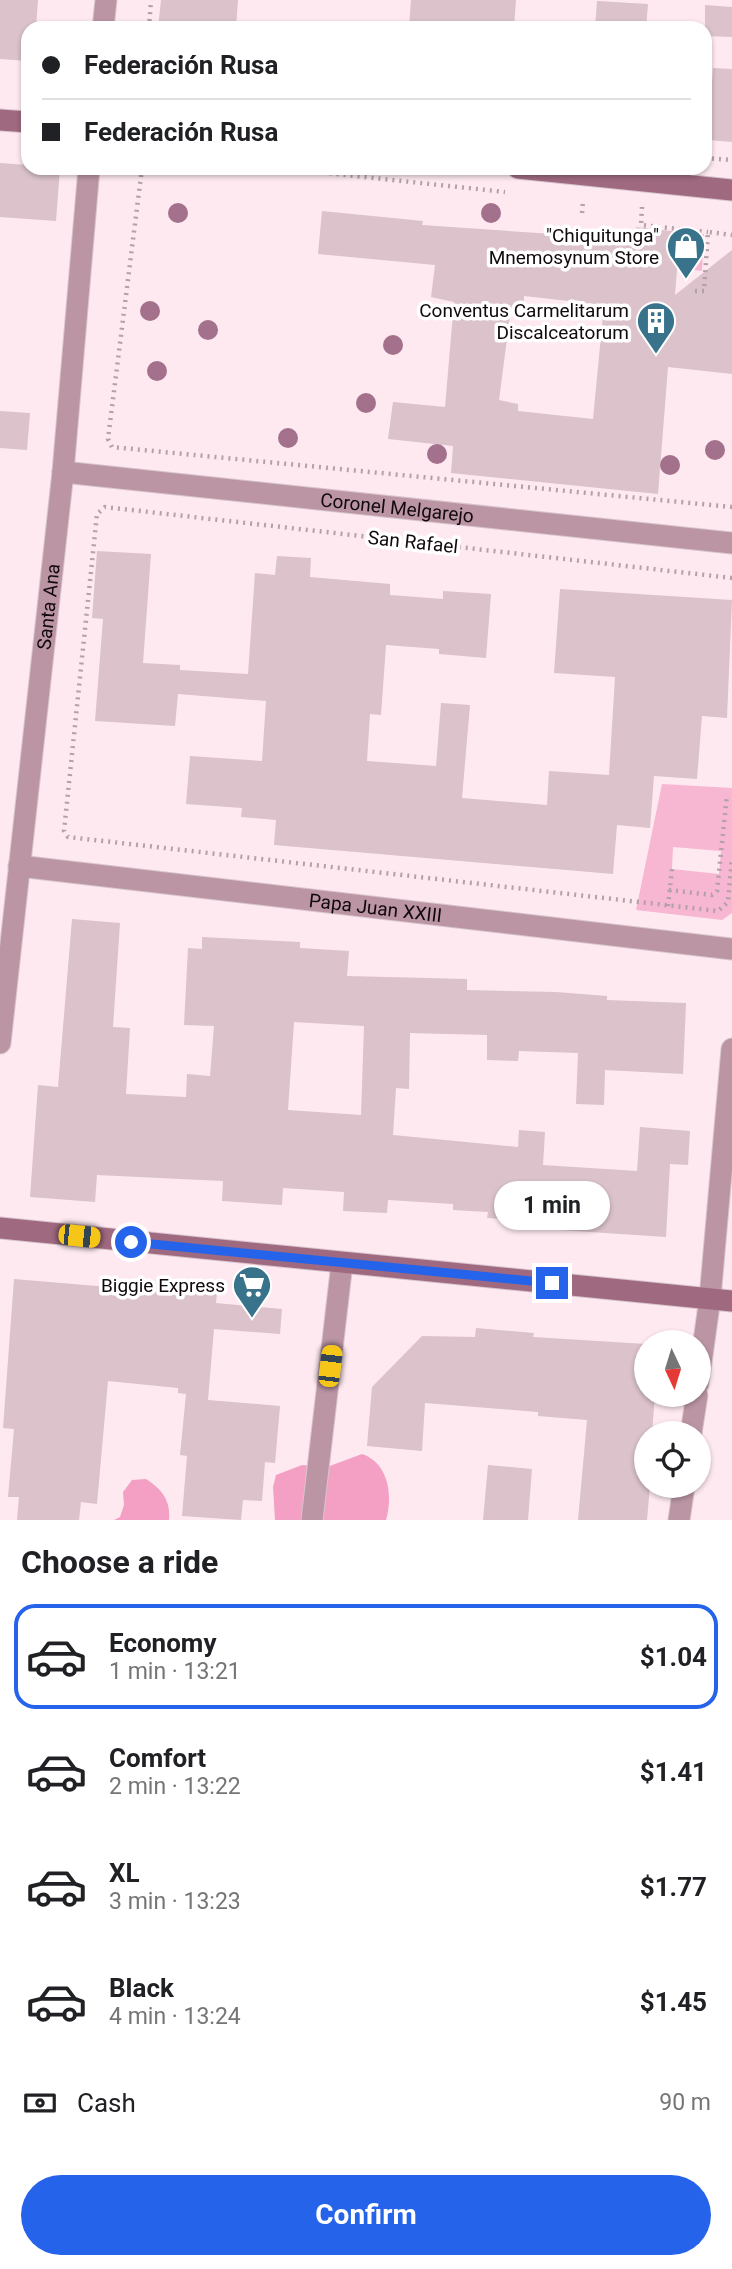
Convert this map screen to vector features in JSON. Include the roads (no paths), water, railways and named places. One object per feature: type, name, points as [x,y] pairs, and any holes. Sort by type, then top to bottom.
[{"type":"street","points":[[104,21],[106,0]]},
{"type":"street","points":[[0,120],[21,122]]},
{"type":"street","name":"Santa Ana","points":[[0,1043],[63,472],[88,175]]},
{"type":"street","points":[[586,175],[732,190]]},
{"type":"street","name":"Coronel Melgarejo","points":[[63,472],[732,543]]},
{"type":"street","name":"Papa Juan XXIII","points":[[19,866],[732,949]]},
{"type":"street","points":[[706,1330],[732,1049]]},
{"type":"street","points":[[0,1228],[732,1301]]},
{"type":"street","points":[[312,1520],[342,1263]]},
{"type":"street","points":[[679,1520],[682,1498]]},
{"type":"place","name":"\"Chiquitunga\" Mnemosynum Store","points":[[686,280]]},
{"type":"place","name":"Conventus Carmelitarum Discalceatorum","points":[[656,355]]},
{"type":"place","name":"Biggie Express","points":[[252,1319]]}]
